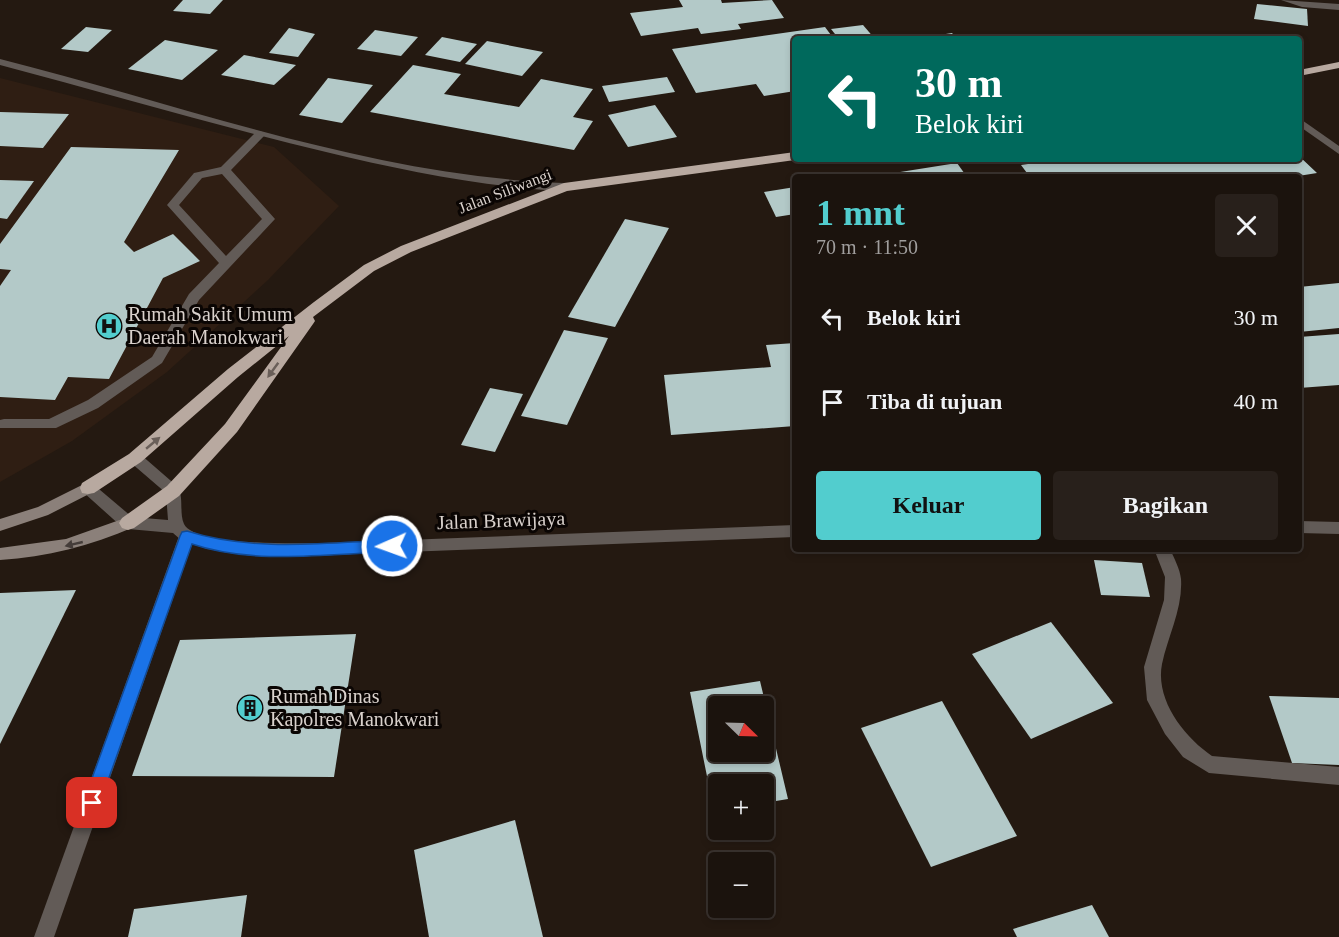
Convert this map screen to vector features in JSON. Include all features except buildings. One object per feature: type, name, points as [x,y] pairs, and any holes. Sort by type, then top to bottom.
[{"type":"highway","points":[[1302,72],[1339,65]]},
{"type":"highway","name":"Jalan Siliwangi","points":[[88,488],[135,458],[233,373],[319,305],[369,268],[406,249],[564,187],[792,156]]},
{"type":"highway","name":"Jalan Siliwangi","points":[[128,523],[173,491],[231,428],[319,305]]},
{"type":"main road","points":[[0,525],[43,512],[88,488]]},
{"type":"main road","points":[[0,554],[51,549],[92,539],[128,523]]},
{"type":"street","points":[[1286,0],[1302,4],[1339,7]]},
{"type":"street","points":[[0,62],[260,134],[381,162],[477,180],[564,187]]},
{"type":"street","points":[[1302,123],[1339,151]]},
{"type":"street","points":[[227,264],[173,205],[198,175],[225,170],[260,134]]},
{"type":"street","points":[[4,424],[51,424],[93,404],[157,360],[194,297],[269,219],[225,170]]},
{"type":"street","points":[[44,937],[182,532],[173,491],[135,458]]},
{"type":"street","points":[[88,488],[128,523]]},
{"type":"street","name":"Jalan Brawijaya","points":[[128,523],[182,532],[207,543],[237,548],[275,550],[792,531]]},
{"type":"street","points":[[1302,527],[1339,528]]},
{"type":"street","points":[[1163,552],[1173,578],[1172,600],[1153,667],[1156,700],[1171,728],[1189,751],[1209,764],[1339,776]]},
{"type":"shaded area","name":"Rumah Sakit Umum Daerah Manokwari","points":[[0,78],[274,147],[339,206],[268,280],[167,372],[72,441],[0,482]]},
{"type":"place","name":"Rumah Sakit Umum Daerah Manokwari","points":[[109,326]]},
{"type":"place","name":"Rumah Dinas Kapolres Manokwari","points":[[250,708]]},
{"type":"route","points":[[92,803],[187,536],[207,543],[237,548],[275,550],[392,546]]}]
